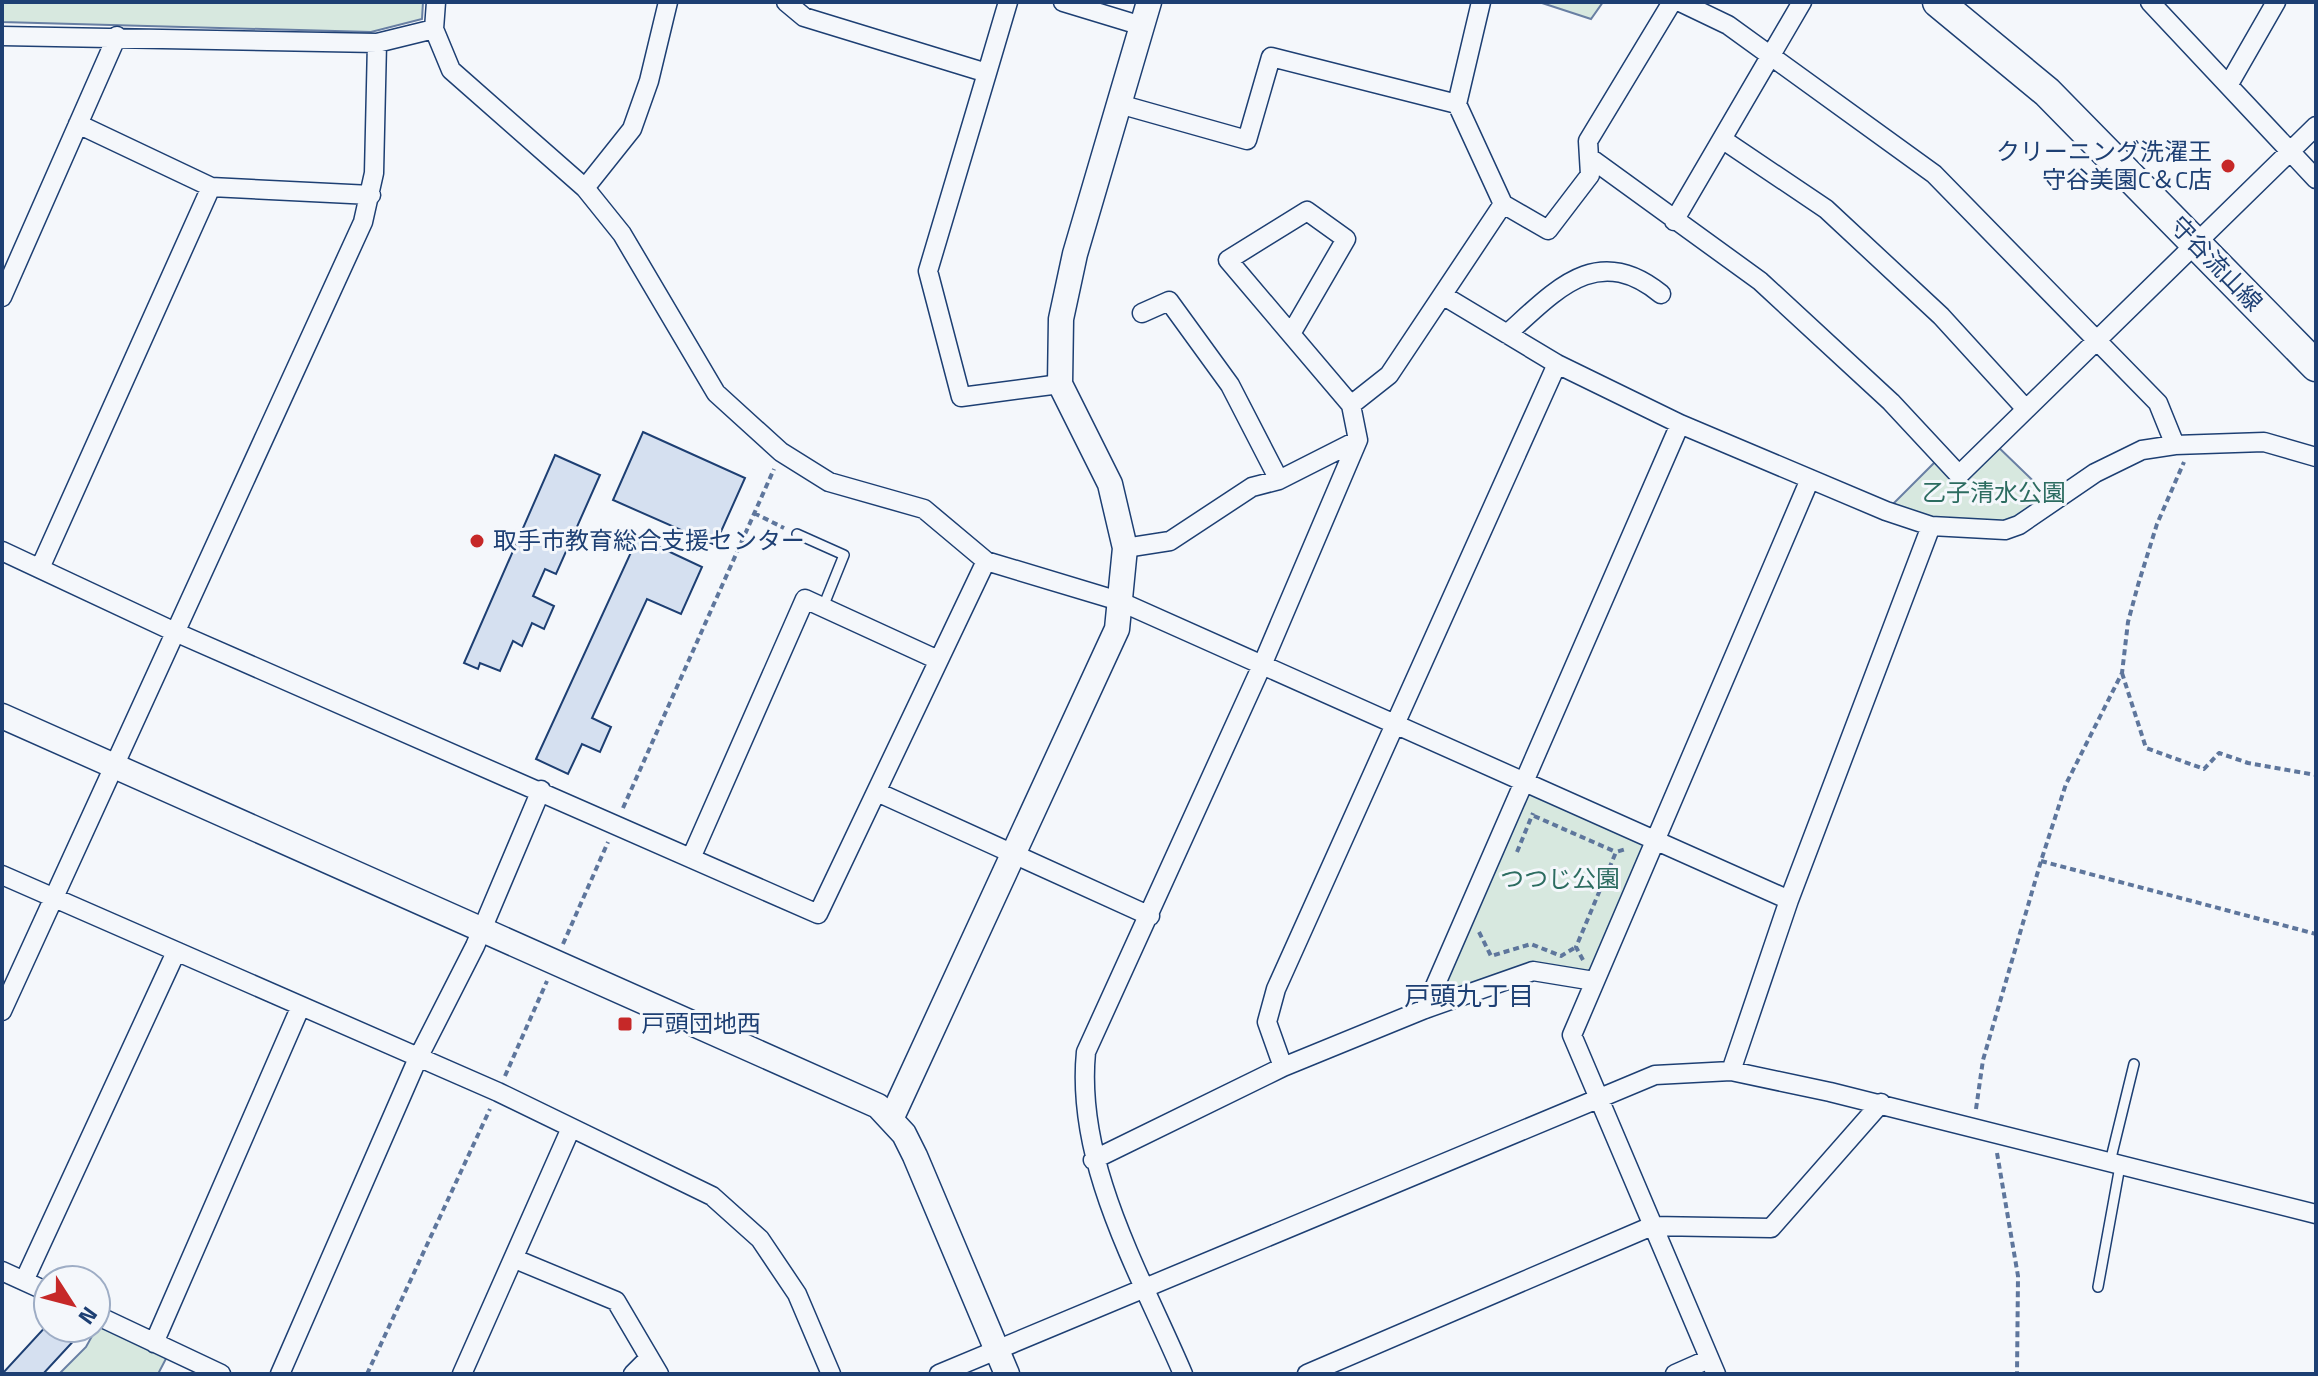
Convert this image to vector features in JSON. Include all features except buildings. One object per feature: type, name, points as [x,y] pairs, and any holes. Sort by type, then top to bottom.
[{"type":"main road","name":"守谷流山線","points":[[1938,2],[2047,92],[2316,366]]},
{"type":"street","points":[[436,2],[434,29],[451,70],[585,188],[622,234],[716,393],[781,452],[829,482],[924,509],[986,561],[1119,601],[1789,900]]},
{"type":"street","points":[[585,188],[632,129],[649,81],[668,2]]},
{"type":"street","points":[[786,2],[804,17],[987,73]]},
{"type":"street","points":[[1008,2],[928,271],[961,397],[1060,384]]},
{"type":"street","points":[[1481,2],[1457,104],[1503,204],[1548,230],[1590,175],[1588,141],[1672,2]]},
{"type":"street","points":[[1680,2],[1728,25],[1934,174],[2158,403],[2182,445]]},
{"type":"street","points":[[1674,221],[1802,2]]},
{"type":"street","points":[[2150,2],[2316,179]]},
{"type":"street","points":[[2229,84],[2276,2]]},
{"type":"street","points":[[892,1117],[1117,629],[1125,548],[1110,484],[1060,384],[1061,319],[1075,254],[1146,14],[1068,3]]},
{"type":"street","points":[[2,36],[377,43],[434,29]]},
{"type":"street","points":[[2,297],[117,36]]},
{"type":"street","points":[[2,1011],[363,222],[371,195],[377,43]]},
{"type":"street","points":[[1119,104],[1247,140],[1271,57],[1457,104]]},
{"type":"street","points":[[78,124],[211,187],[371,195]]},
{"type":"street","points":[[1589,157],[1760,281],[1822,335],[1959,475],[2316,126]]},
{"type":"street","points":[[1722,139],[1826,209],[1941,316],[2025,408]]},
{"type":"street","points":[[40,568],[211,187]]},
{"type":"street","points":[[1351,405],[1389,375],[1503,204]]},
{"type":"street","points":[[1183,1374],[1093,1160],[1082,1090],[1086,1052],[1263,663],[1358,440],[1351,405],[1228,260],[1307,211],[1346,239],[1292,332]]},
{"type":"street","points":[[1507,334],[1562,285],[1602,270],[1639,276],[1661,294]]},
{"type":"street","points":[[1444,296],[1557,364],[1680,424],[1931,526],[2005,530],[2124,457],[2182,445],[2264,442],[2316,457]]},
{"type":"street","points":[[1142,313],[1169,301],[1230,385],[1279,480]]},
{"type":"street","points":[[1283,1067],[1267,1022],[1276,989],[1557,364]]},
{"type":"street","points":[[1425,1009],[1680,424]]},
{"type":"street","points":[[1125,548],[1170,541],[1252,487],[1279,480],[1358,440]]},
{"type":"street","points":[[1675,1374],[1712,1367],[1572,1035],[1810,479]]},
{"type":"street","points":[[1731,1071],[1789,900],[1931,526]]},
{"type":"street","points":[[2,551],[175,632],[818,914],[986,561]]},
{"type":"street","points":[[691,858],[805,599],[938,660]]},
{"type":"street","points":[[2,716],[483,927],[559,954],[859,1096],[892,1117],[915,1156],[1007,1374]]},
{"type":"street","points":[[280,1374],[418,1058],[483,927],[541,790]]},
{"type":"street","points":[[877,792],[1150,916]]},
{"type":"street","points":[[2,875],[300,1008],[498,1092],[712,1196],[760,1239],[797,1294],[831,1374]]},
{"type":"street","points":[[24,1281],[176,952]]},
{"type":"street","points":[[1093,1160],[1283,1067],[1425,1009],[1533,971],[1594,981]]},
{"type":"street","points":[[154,1343],[300,1008]]},
{"type":"street","points":[[939,1374],[1145,1285],[1655,1075],[1731,1071],[1881,1103],[2316,1214]]},
{"type":"street","points":[[1307,1374],[1652,1226],[1771,1228],[1881,1103]]},
{"type":"street","points":[[462,1374],[571,1128]]},
{"type":"street","points":[[515,1259],[616,1301],[654,1366],[633,1374]]},
{"type":"street","points":[[2,1271],[32,1285]]},
{"type":"street","points":[[112,1323],[221,1374]]},
{"type":"lane","points":[[797,534],[844,555],[823,607]]},
{"type":"lane","points":[[2098,1287],[2115,1165],[2134,1064]]},
{"type":"path","points":[[1973,1128],[1983,1060],[2041,861],[2066,784],[2122,673],[2128,622],[2182,445]]},
{"type":"path","points":[[622,810],[776,464]]},
{"type":"path","points":[[754,513],[797,534]]},
{"type":"path","points":[[2122,673],[2146,748],[2204,769],[2219,753],[2248,763],[2316,775]]},
{"type":"path","points":[[1515,855],[1534,816],[1524,782]]},
{"type":"path","points":[[1534,816],[1616,852],[1655,840]]},
{"type":"path","points":[[367,1374],[498,1092],[610,838]]},
{"type":"path","points":[[1485,919],[1478,932],[1491,956],[1531,944],[1561,956],[1576,947],[1616,852]]},
{"type":"path","points":[[2041,861],[2316,934]]},
{"type":"path","points":[[1576,947],[1594,981]]},
{"type":"path","points":[[1996,1134],[2018,1276],[2017,1374]]},
{"type":"green space","points":[[2,2],[423,2],[422,19],[371,32],[2,22]]},
{"type":"green space","points":[[1539,2],[1603,2],[1591,19]]},
{"type":"green space","name":"乙子清水公園","points":[[1993,442],[2053,500],[2005,530],[1886,511],[1940,457],[1959,475]]},
{"type":"green space","name":"つつじ公園","points":[[1524,782],[1655,840],[1594,981],[1533,971],[1425,1009]]},
{"type":"green space","points":[[112,1323],[170,1351],[158,1374],[59,1374],[88,1344],[112,1344]]},
{"type":"place","name":"クリーニング洗濯王 守谷美園C＆C店","points":[[2228,166]]},
{"type":"place","name":"取手市教育総合支援センター","points":[[477,541]]},
{"type":"place","name":"戸頭団地西","points":[[625,1024]]},
{"type":"district","name":"戸頭九丁目","points":[[1469,996]]}]
